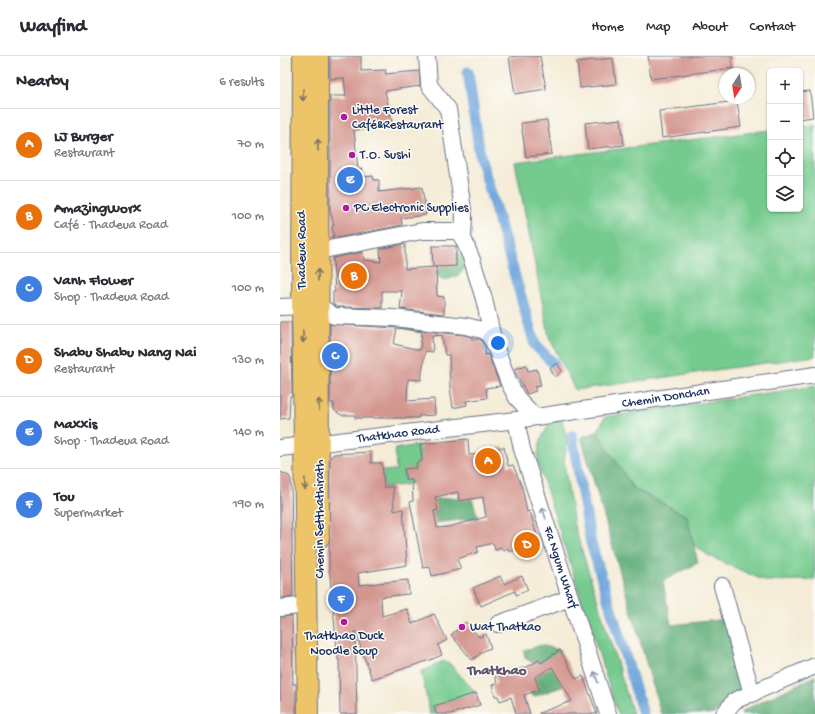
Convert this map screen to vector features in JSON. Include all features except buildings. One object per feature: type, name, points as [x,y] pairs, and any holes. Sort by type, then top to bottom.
[{"type":"main road","name":"Thadeua Road","points":[[303,56],[310,305],[312,444]]},
{"type":"main road","name":"Thadeua Road","points":[[310,305],[318,251],[318,56]]},
{"type":"main road","points":[[308,714],[308,605],[312,444]]},
{"type":"main road","name":"Chemin Setthathirath","points":[[312,444],[321,714]]},
{"type":"street","points":[[427,56],[429,85],[448,109],[464,216],[463,238]]},
{"type":"street","points":[[318,251],[422,231],[457,231],[463,238],[472,260],[484,299],[494,343],[514,393],[535,417]]},
{"type":"street","points":[[280,307],[310,305],[334,316],[393,318],[466,326],[486,331],[494,343]]},
{"type":"street","name":"Chemin Donchan","points":[[516,420],[815,375]]},
{"type":"street","name":"Thatkhao Road","points":[[280,448],[516,420]]},
{"type":"street","name":"Fa Ngum Wharf","points":[[516,420],[522,449],[608,714]]},
{"type":"street","points":[[722,586],[752,694]]},
{"type":"street","points":[[498,624],[570,598]]},
{"type":"street","points":[[280,608],[308,605]]},
{"type":"street","points":[[724,714],[734,702],[815,666]]},
{"type":"green space","points":[[815,125],[815,356],[575,390],[549,337],[515,162],[767,130],[767,212],[803,212],[803,126]]},
{"type":"green space","points":[[456,253],[463,254],[467,261],[466,266],[459,275],[442,280],[436,274],[437,271],[444,267],[456,266]]},
{"type":"green space","points":[[815,386],[815,580],[765,581],[709,556],[693,544],[687,516],[633,488],[597,432],[605,417]]},
{"type":"green space","points":[[553,420],[562,420],[567,439],[564,463],[574,525],[633,714],[618,714],[538,463],[539,445],[546,430]]},
{"type":"green space","points":[[597,432],[633,488],[687,516],[698,563],[663,581],[671,625],[726,619],[743,688],[714,714],[661,714],[581,437]]},
{"type":"green space","points":[[418,445],[420,451],[420,462],[416,463],[417,468],[404,470],[405,480],[412,480],[412,484],[384,487],[382,471],[396,470],[395,449]]},
{"type":"green space","points":[[459,497],[460,501],[472,499],[478,518],[433,523],[432,519],[435,518],[434,511],[438,510],[435,499]]},
{"type":"green space","points":[[541,645],[560,650],[564,686],[533,697],[530,693],[537,676],[546,671],[539,660],[533,663],[525,658],[524,651]]},
{"type":"green space","points":[[443,661],[451,665],[476,693],[434,706],[436,714],[429,714],[421,672]]},
{"type":"green space","points":[[815,676],[815,714],[741,714],[744,710]]},
{"type":"waterway","points":[[468,72],[480,156],[535,345],[554,364]]},
{"type":"waterway","points":[[572,436],[591,543],[643,714]]},
{"type":"place","name":"Little Forest Café&Restaurant","points":[[344,117]]},
{"type":"place","name":"T.O. Sushi","points":[[352,155]]},
{"type":"place","name":"Maxxis","points":[[350,180]]},
{"type":"place","name":"PC Electronic Supplies","points":[[346,208]]},
{"type":"place","name":"AmazingWorx","points":[[354,276]]},
{"type":"place","name":"Vanh Flower","points":[[335,356]]},
{"type":"place","name":"LJ Burger","points":[[488,461]]},
{"type":"place","name":"Shabu Shabu Nang Nai","points":[[527,545]]},
{"type":"place","name":"Tou","points":[[341,599]]},
{"type":"place","name":"Thatkhao Duck Noodle Soup","points":[[344,622]]},
{"type":"place","name":"Wat Thatkao","points":[[462,627]]},
{"type":"district","name":"Thatkhao","points":[[497,671]]}]
